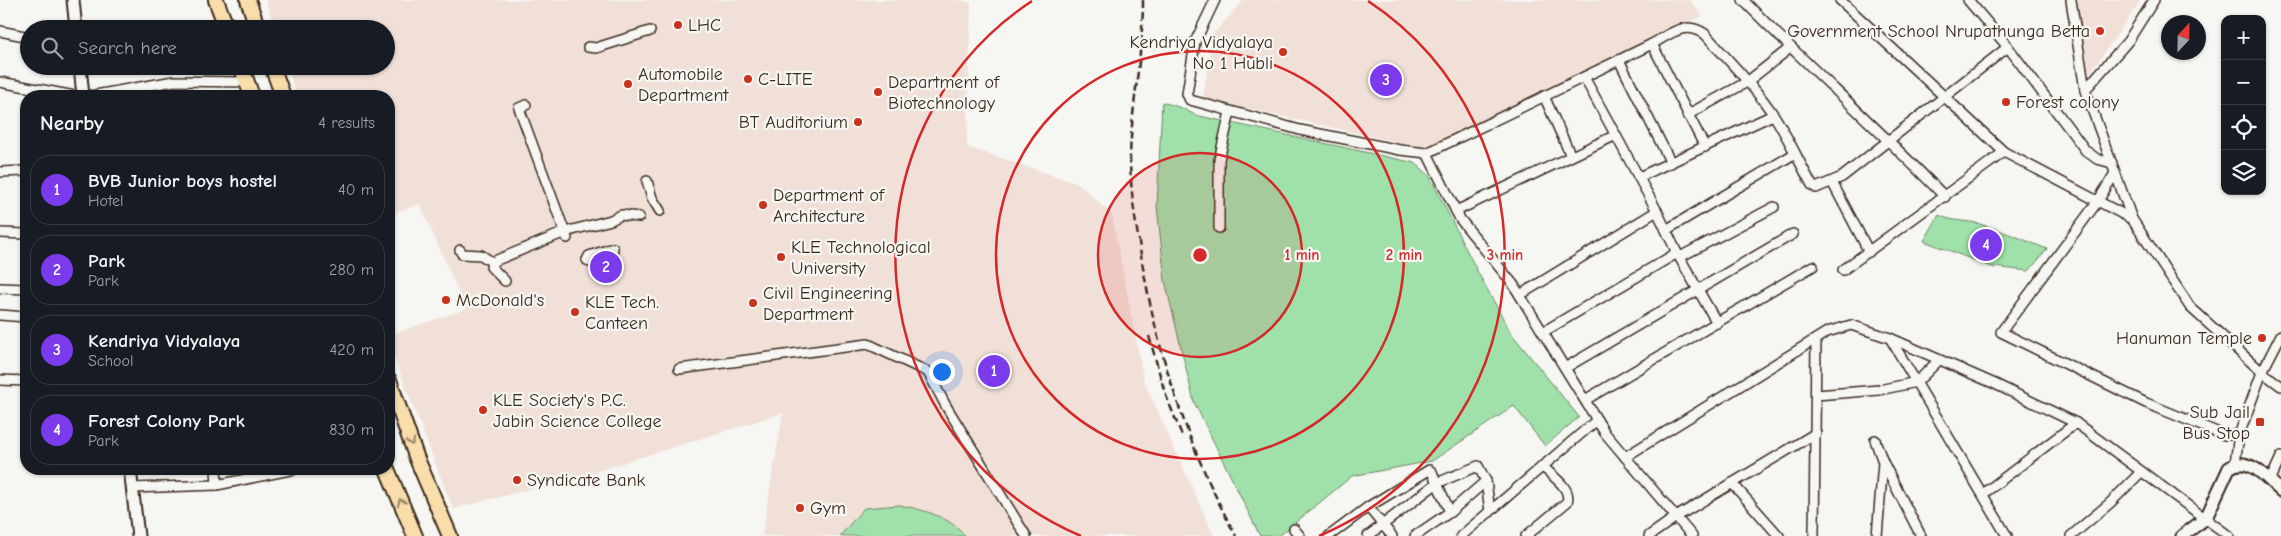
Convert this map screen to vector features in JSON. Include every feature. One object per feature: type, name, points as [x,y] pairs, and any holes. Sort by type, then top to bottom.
[{"type":"main road","points":[[216,0],[224,20]]},
{"type":"main road","points":[[248,0],[255,20]]},
{"type":"main road","points":[[244,75],[249,90]]},
{"type":"main road","points":[[275,75],[281,90]]},
{"type":"main road","points":[[395,397],[417,459],[450,536]]},
{"type":"main road","points":[[390,475],[415,536]]},
{"type":"street","points":[[73,0],[75,20]]},
{"type":"street","points":[[1215,0],[1195,42],[1188,94],[1190,100],[1230,112],[1400,150],[1427,153],[1684,27],[1697,29],[1705,34],[1773,115],[1792,145],[1794,154],[1814,187],[1819,188],[1832,182],[2008,46]]},
{"type":"street","points":[[1743,0],[1790,48],[1889,139],[1945,197]]},
{"type":"street","points":[[1840,0],[2004,152],[2132,219]]},
{"type":"street","points":[[1968,0],[2008,46],[2086,151],[2097,159],[2112,163]]},
{"type":"street","points":[[2071,0],[2086,90],[2132,219],[2190,307],[2262,372],[2281,386]]},
{"type":"street","points":[[2086,90],[2128,41],[2154,0]]},
{"type":"street","points":[[0,31],[20,35]]},
{"type":"street","points":[[588,47],[596,48],[650,31]]},
{"type":"street","points":[[1652,44],[1705,147]]},
{"type":"street","points":[[1687,115],[1747,82],[1790,48]]},
{"type":"street","points":[[1619,60],[1671,163]]},
{"type":"street","points":[[81,75],[82,90]]},
{"type":"street","points":[[1584,77],[1717,323]]},
{"type":"street","points":[[124,90],[174,81],[246,82]]},
{"type":"street","points":[[0,82],[43,90]]},
{"type":"street","points":[[1544,96],[1571,156]]},
{"type":"street","points":[[526,105],[519,108],[566,234]]},
{"type":"street","points":[[1219,228],[1218,160],[1230,112]]},
{"type":"street","points":[[1638,177],[1773,115]]},
{"type":"street","points":[[1456,211],[1616,135]]},
{"type":"street","points":[[1843,270],[2004,152]]},
{"type":"street","points":[[1427,153],[1456,211],[1520,295],[1604,433],[1692,536]]},
{"type":"street","points":[[1666,230],[1794,154]]},
{"type":"street","points":[[0,172],[20,171]]},
{"type":"street","points":[[2115,173],[2098,201],[2001,332],[2146,403],[2224,435],[2239,435]]},
{"type":"street","points":[[648,181],[652,198],[660,211]]},
{"type":"street","points":[[1832,182],[1868,252]]},
{"type":"street","points":[[1543,332],[1679,255],[1774,207]]},
{"type":"street","points":[[1520,295],[1658,211]]},
{"type":"street","points":[[492,262],[566,234],[611,220],[621,214],[639,217]]},
{"type":"street","points":[[0,233],[20,234]]},
{"type":"street","points":[[1566,368],[1792,234]]},
{"type":"street","points":[[460,250],[462,254],[481,255],[492,262]]},
{"type":"street","points":[[492,262],[492,267],[505,281]]},
{"type":"street","points":[[1585,400],[1813,266]]},
{"type":"street","points":[[0,288],[20,289]]},
{"type":"street","points":[[0,315],[20,317]]},
{"type":"street","points":[[1625,457],[1827,332],[1851,325],[1890,338],[2076,423],[2229,536]]},
{"type":"street","points":[[2235,463],[2239,435],[2262,372],[2281,335]]},
{"type":"street","points":[[1890,338],[1918,382],[2007,536]]},
{"type":"street","points":[[1814,536],[1816,339]]},
{"type":"street","points":[[679,370],[868,344],[928,372],[946,406],[1026,536]]},
{"type":"street","points":[[1816,395],[1879,390],[1918,382],[1939,360]]},
{"type":"street","points":[[0,380],[20,381]]},
{"type":"street","points":[[1462,536],[1596,420]]},
{"type":"street","points":[[1983,494],[2076,423]]},
{"type":"street","points":[[1650,536],[1676,516],[1816,433]]},
{"type":"street","points":[[1875,440],[1883,462],[1921,536]]},
{"type":"street","points":[[2270,481],[2281,457]]},
{"type":"street","points":[[1877,536],[1883,462]]},
{"type":"street","points":[[2182,536],[2206,518],[2229,468],[2235,463],[2242,462],[2250,465],[2281,491]]},
{"type":"street","points":[[1368,536],[1437,483],[1478,466],[1486,481],[1490,512]]},
{"type":"street","points":[[1526,536],[1567,502],[1568,499],[1568,491],[1542,466]]},
{"type":"street","points":[[1329,536],[1368,507],[1427,470],[1432,471],[1450,512]]},
{"type":"street","points":[[2071,536],[2110,503],[2141,472]]},
{"type":"street","points":[[131,475],[138,536]]},
{"type":"street","points":[[216,475],[217,486]]},
{"type":"street","points":[[132,488],[217,486],[267,475]]},
{"type":"street","points":[[1415,536],[1450,512],[1486,481]]},
{"type":"street","points":[[1732,483],[1779,536]]},
{"type":"street","points":[[1368,507],[1392,536]]},
{"type":"shaded area","name":"KLE Technological University","points":[[266,0],[959,0],[971,3],[967,147],[1079,184],[1112,215],[1144,381],[1214,536],[762,536],[783,413],[584,475],[453,509],[395,359],[395,333],[466,309],[420,204],[395,212],[395,90],[295,90],[290,75],[395,75],[395,20],[272,20]]},
{"type":"shaded area","points":[[1244,0],[1690,0],[1702,16],[1424,148],[1203,99],[1212,35]]},
{"type":"shaded area","name":"Government School Nrupathunga Betta","points":[[2077,0],[2141,0],[2090,73],[2084,65]]},
{"type":"green space","points":[[1162,102],[1182,108],[1195,115],[1415,163],[1429,175],[1474,265],[1511,333],[1579,417],[1545,446],[1514,406],[1432,461],[1352,476],[1279,536],[1260,536],[1194,402],[1165,281],[1157,206]]},
{"type":"green space","points":[[1939,215],[1949,219],[1980,224],[2047,249],[2029,271],[1992,267],[1924,241]]},
{"type":"green space","points":[[900,505],[927,512],[944,519],[966,536],[840,536],[864,508]]},
{"type":"railway","points":[[1143,0],[1143,19],[1130,155],[1134,210],[1145,280],[1163,356],[1187,430],[1218,501],[1236,536]]},
{"type":"railway","points":[[1149,336],[1165,393],[1183,438]]},
{"type":"place","name":"LHC","points":[[678,25]]},
{"type":"place","name":"Government School Nrupathunga Betta","points":[[2100,31]]},
{"type":"place","name":"Kendriya Vidyalaya No 1 Hubli","points":[[1283,52]]},
{"type":"place","name":"C-LITE","points":[[748,79]]},
{"type":"place","name":"Kendriya Vidyalaya","points":[[1386,80]]},
{"type":"place","name":"Automobile Department","points":[[628,84]]},
{"type":"place","name":"Department of Biotechnology","points":[[878,92]]},
{"type":"place","name":"Forest colony","points":[[2006,102]]},
{"type":"place","name":"BT Auditorium","points":[[858,122]]},
{"type":"place","name":"Department of Architecture","points":[[763,205]]},
{"type":"place","name":"Forest Colony Park","points":[[1986,245]]},
{"type":"place","name":"KLE Technological University","points":[[781,257]]},
{"type":"place","name":"Park","points":[[606,267]]},
{"type":"place","name":"McDonald's","points":[[446,300]]},
{"type":"place","name":"Civil Engineering Department","points":[[753,303]]},
{"type":"place","name":"KLE Tech. Canteen","points":[[575,312]]},
{"type":"place","name":"Hanuman Temple","points":[[2262,338]]},
{"type":"place","name":"BVB Junior boys hostel","points":[[994,371]]},
{"type":"place","name":"KLE Society's P.C. Jabin Science College","points":[[483,410]]},
{"type":"place","name":"Sub Jail Bus Stop","points":[[2260,422]]},
{"type":"place","name":"Syndicate Bank","points":[[517,480]]},
{"type":"place","name":"Gym","points":[[800,508]]}]
